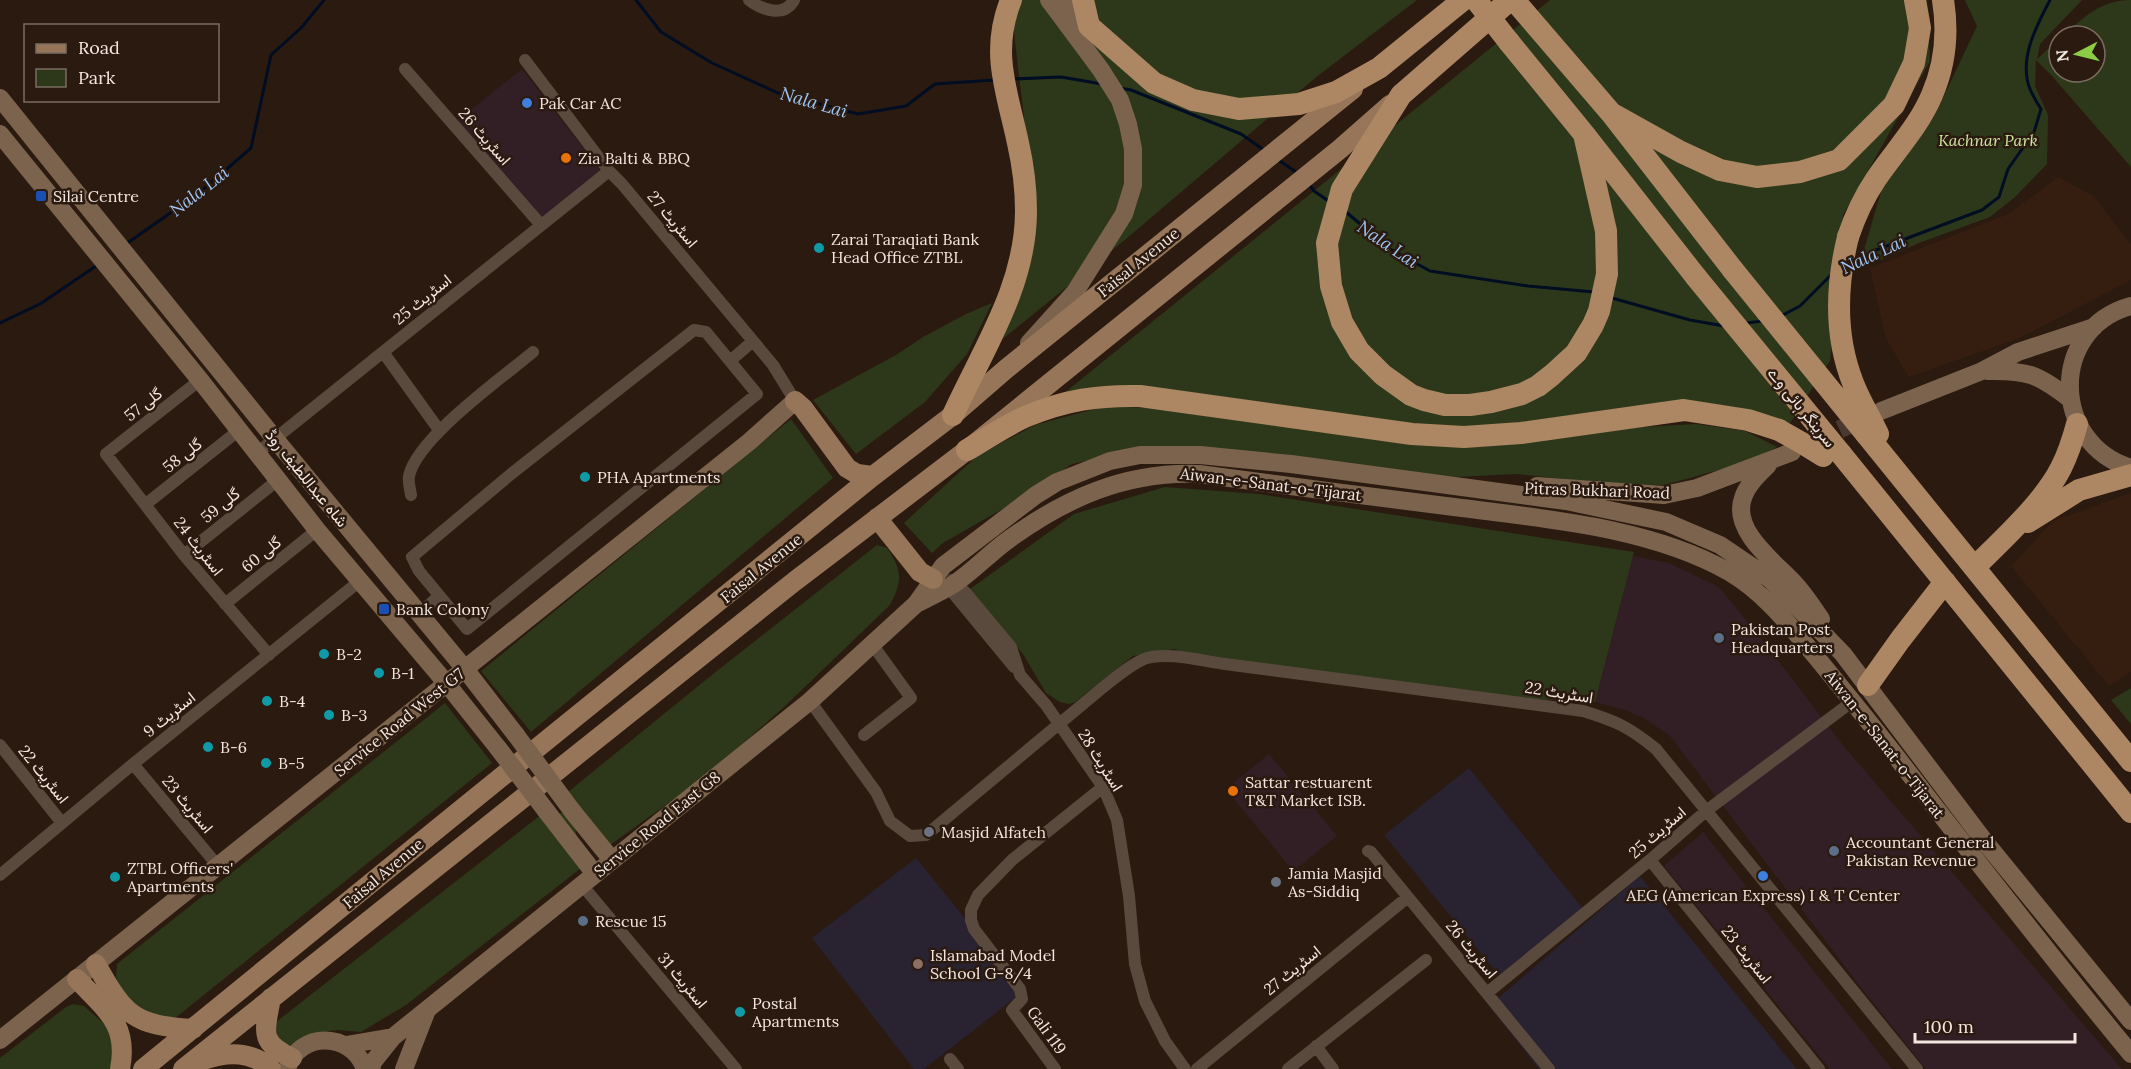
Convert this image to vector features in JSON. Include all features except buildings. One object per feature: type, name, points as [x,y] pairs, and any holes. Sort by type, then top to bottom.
[{"type":"highway","points":[[953,415],[1001,321],[1023,253],[1026,211],[1023,169],[1001,72],[1004,18],[1011,0]]},
{"type":"highway","points":[[1083,0],[1079,27],[1154,83],[1193,100],[1239,109],[1299,104],[1336,92],[1379,68],[1463,0]]},
{"type":"highway","name":"سرینگر ہائی وے","points":[[1476,0],[1584,134],[1832,455],[1871,490],[2131,812]]},
{"type":"highway","points":[[1512,0],[1401,95],[1342,189],[1327,243],[1331,286],[1342,322],[1359,351],[1383,375],[1411,395],[1445,405],[1470,405],[1522,394],[1538,386],[1566,365],[1593,325],[1605,292],[1607,274],[1606,231],[1584,134]]},
{"type":"highway","name":"سرینگر ہائی وے","points":[[1512,0],[1611,113],[1732,270],[1872,434],[1895,471],[2131,761]]},
{"type":"highway","points":[[1611,113],[1681,152],[1720,170],[1757,177],[1800,172],[1839,160],[1894,105],[1914,63],[1920,28],[1915,0]]},
{"type":"highway","points":[[1872,434],[1846,363],[1838,323],[1840,283],[1848,237],[1864,199],[1932,97],[1944,51],[1946,31],[1943,0]]},
{"type":"highway","points":[[967,450],[1025,417],[1070,402],[1107,396],[1140,396],[1412,435],[1464,437],[1521,433],[1684,410],[1748,420],[1779,430],[1832,455]]},
{"type":"highway","points":[[1975,567],[2011,532],[2060,470],[2078,424]]},
{"type":"highway","points":[[2011,532],[2079,490],[2131,475]]},
{"type":"highway","points":[[1861,693],[1945,582]]},
{"type":"main road","name":"Faisal Avenue","points":[[144,1069],[447,820],[873,476],[953,415],[1006,369],[1379,68]]},
{"type":"main road","name":"Faisal Avenue","points":[[184,1068],[877,518],[967,450],[1341,149],[1401,95]]},
{"type":"main road","points":[[795,401],[803,408],[847,468],[857,474],[873,476]]},
{"type":"main road","points":[[795,401],[799,413],[840,469],[844,500]]},
{"type":"main road","points":[[877,518],[920,572],[944,580]]},
{"type":"main road","points":[[96,964],[113,993],[130,1014],[144,1022],[161,1027],[193,1029]]},
{"type":"main road","points":[[77,979],[113,1018],[123,1042],[120,1069]]},
{"type":"main road","points":[[271,998],[266,1036],[269,1043],[290,1064]]},
{"type":"main road","points":[[184,1068],[205,1059],[232,1054],[259,1059],[271,1069]]},
{"type":"street","points":[[749,0],[768,10],[775,11],[786,9],[794,0]]},
{"type":"street","points":[[1049,0],[1079,27]]},
{"type":"street","points":[[1006,369],[1075,292],[1124,214],[1133,185],[1133,149],[1120,100],[1101,70],[1068,0]]},
{"type":"street","name":"اسٹریٹ 27","points":[[525,60],[609,171],[773,365],[795,401]]},
{"type":"street","name":"اسٹریٹ 26","points":[[405,69],[541,225]]},
{"type":"street","name":"شاہ عبداللطیف روڈ","points":[[0,98],[275,439],[465,669],[612,860]]},
{"type":"street","name":"شاہ عبداللطیف روڈ","points":[[0,134],[200,380],[317,530],[498,748],[547,812],[589,879]]},
{"type":"street","name":"اسٹریٹ 25","points":[[257,453],[609,171]]},
{"type":"street","points":[[2131,306],[2108,316],[2094,327],[2082,343],[2074,360],[2070,380],[2070,399],[2078,424],[2094,447],[2116,464],[2131,468]]},
{"type":"street","points":[[1881,411],[1982,371],[2018,352],[2094,327]]},
{"type":"street","points":[[694,330],[706,332],[730,361],[757,394],[467,629],[419,571],[412,557],[511,474],[694,330]]},
{"type":"street","points":[[730,361],[753,341]]},
{"type":"street","points":[[383,352],[439,430]]},
{"type":"street","points":[[411,495],[408,478],[414,463],[439,430],[533,352]]},
{"type":"street","points":[[1982,371],[2020,371],[2050,383],[2070,399]]},
{"type":"street","name":"گلی 57","points":[[106,454],[200,380]]},
{"type":"street","name":"Service Road West G7","points":[[0,1040],[749,442],[795,401]]},
{"type":"street","name":"گلی 58","points":[[146,504],[238,431]]},
{"type":"street","name":"Pitras Bukhari Road","points":[[1466,489],[1544,486],[1664,495],[1697,488],[1771,462],[1792,452]]},
{"type":"street","name":"اسٹریٹ 24","points":[[106,454],[184,555],[269,656]]},
{"type":"street","name":"Aiwan-e-Sanat-o-Tijarat","points":[[944,580],[942,566],[1036,495],[1057,482],[1110,460],[1140,455],[1200,454],[1566,501],[1630,513],[1690,531],[1720,545],[1770,579],[1843,654],[1861,693],[2054,961],[2131,1054]]},
{"type":"street","points":[[1771,462],[1746,490],[1740,511],[1742,521],[1759,547],[1810,602],[1843,654]]},
{"type":"street","name":"Aiwan-e-Sanat-o-Tijarat","points":[[916,604],[944,580],[1004,544],[1041,518],[1102,487],[1171,473],[1199,474],[1515,515],[1625,533],[1676,548],[1728,572],[1746,584],[1770,604],[1861,693],[2131,1021]]},
{"type":"street","name":"گلی 59","points":[[184,555],[278,480]]},
{"type":"street","points":[[1625,533],[1630,513]]},
{"type":"street","points":[[992,528],[1004,544]]},
{"type":"street","name":"گلی 60","points":[[225,604],[317,530]]},
{"type":"street","name":"اسٹریٹ 9","points":[[0,875],[360,580]]},
{"type":"street","name":"اسٹریٹ 28","points":[[944,580],[1011,647],[1020,675],[1103,787],[1117,820],[1129,896],[1135,964],[1145,1001],[1165,1041],[1185,1069]]},
{"type":"street","points":[[419,614],[439,596]]},
{"type":"street","name":"Service Road East G8","points":[[371,1069],[373,1062],[393,1037],[810,701],[916,604]]},
{"type":"street","points":[[864,735],[911,698],[872,644]]},
{"type":"street","name":"اسٹریٹ 22","points":[[810,701],[876,792],[890,821],[910,836],[926,835],[1125,670],[1145,659],[1170,657],[1583,711],[1608,718],[1632,729],[1656,749],[1917,1069]]},
{"type":"street","name":"اسٹریٹ 25","points":[[1487,993],[1650,860],[1706,811],[1861,693]]},
{"type":"street","name":"اسٹریٹ 22","points":[[0,745],[63,823]]},
{"type":"street","name":"اسٹریٹ 23","points":[[133,764],[218,866]]},
{"type":"street","name":"Gali 119","points":[[1055,1069],[1012,1010],[1022,999],[1020,989],[974,929],[970,920],[971,910],[978,895],[1012,860],[1103,787]]},
{"type":"street","name":"اسٹریٹ 26","points":[[1368,851],[1549,1069]]},
{"type":"street","name":"اسٹریٹ 23","points":[[1650,860],[1819,1069]]},
{"type":"street","name":"اسٹریٹ 31","points":[[589,879],[736,1069]]},
{"type":"street","name":"اسٹریٹ 27","points":[[1197,1069],[1408,897]]},
{"type":"street","points":[[1288,1069],[1425,960]]},
{"type":"street","points":[[404,1069],[428,1008]]},
{"type":"street","points":[[346,1045],[393,1037]]},
{"type":"street","points":[[290,1064],[303,1047],[316,1041],[332,1040],[346,1045],[355,1053],[365,1069]]},
{"type":"street","points":[[1316,1046],[1334,1069]]},
{"type":"shaded area","points":[[522,69],[601,171],[542,218],[457,121]]},
{"type":"shaded area","points":[[2058,177],[2094,196],[2131,245],[2131,280],[2020,338],[1909,377],[1886,339],[1870,268],[2008,214]]},
{"type":"shaded area","points":[[2131,493],[2131,672],[2109,686],[2011,566],[2053,521]]},
{"type":"shaded area","points":[[1633,556],[1669,563],[1719,587],[1846,749],[2122,1069],[1926,1069],[1859,985],[1670,736],[1644,718],[1595,702]]},
{"type":"shaded area","points":[[1269,754],[1337,836],[1293,871],[1226,789]]},
{"type":"shaded area","points":[[1469,768],[1584,910],[1502,979],[1384,835]]},
{"type":"shaded area","points":[[1703,832],[1892,1069],[1830,1069],[1664,866]]},
{"type":"shaded area","name":"Islamabad Model School G-8/4","points":[[916,858],[1024,991],[924,1069],[914,1069],[812,938]]},
{"type":"shaded area","points":[[1640,876],[1797,1069],[1539,1069],[1489,1006]]},
{"type":"green space","points":[[1019,0],[1417,0],[1315,78],[1126,239],[994,346],[1035,210],[1012,16]]},
{"type":"green space","points":[[1550,0],[1927,0],[1930,61],[1843,215],[1830,361],[1788,426],[1714,405],[1527,424],[1430,429],[1058,398]]},
{"type":"green space","name":"Kachnar Park","points":[[1965,0],[2082,0],[2059,24],[2047,24],[2047,37],[2040,44],[2037,59],[2047,50],[2047,71],[2036,60],[2035,86],[2048,115],[2047,164],[2015,197],[1990,217],[1919,243],[1858,270],[1884,182],[1934,117],[1977,26]]},
{"type":"green space","name":"Kachnar Park","points":[[2131,0],[2131,167],[2059,84],[2107,84],[2107,24],[2077,24],[2102,6]]},
{"type":"green space","points":[[992,303],[967,354],[925,402],[856,454],[813,400],[896,355],[923,337]]},
{"type":"green space","points":[[1106,406],[1174,409],[1319,431],[1643,427],[1696,424],[1745,431],[1777,447],[1752,461],[1664,485],[1601,483],[1516,474],[1455,477],[1135,450],[1072,464],[1018,500],[943,543],[932,553],[904,523],[977,456],[1035,425]]},
{"type":"green space","points":[[791,419],[833,478],[531,732],[481,671]]},
{"type":"green space","points":[[1165,487],[1259,494],[1634,552],[1595,702],[1532,699],[1225,664],[1174,649],[1133,656],[1075,702],[1069,704],[1060,702],[1046,693],[1023,654],[970,589],[1074,514]]},
{"type":"green space","points":[[877,545],[887,548],[898,569],[899,582],[890,605],[784,707],[706,776],[610,845],[568,792]]},
{"type":"green space","points":[[2131,688],[2131,724],[2111,700]]},
{"type":"green space","points":[[445,703],[492,763],[169,1023],[126,1003],[116,977],[117,964]]},
{"type":"green space","points":[[573,812],[581,868],[406,1005],[361,1032],[338,1030],[314,1033],[292,1046],[277,1043],[276,1022],[542,814]]},
{"type":"green space","points":[[73,1004],[84,1006],[108,1027],[116,1063],[109,1069],[0,1069],[0,1058]]},
{"type":"waterway","name":"Nala Lai","points":[[126,244],[199,193],[251,148],[271,55],[301,28],[324,0]]},
{"type":"waterway","name":"Nala Lai","points":[[636,0],[661,32],[712,63],[778,93],[858,114],[906,106],[935,84],[994,80]]},
{"type":"waterway","name":"Nala Lai","points":[[1852,263],[1876,250],[1982,210],[1999,197],[2008,169],[2034,132],[2041,109],[2030,89],[2026,66],[2031,43],[2050,0]]},
{"type":"waterway","name":"Nala Lai","points":[[1013,79],[1061,77],[1102,84]]},
{"type":"waterway","name":"Nala Lai","points":[[1120,88],[1131,90],[1241,134],[1264,150]]},
{"type":"waterway","name":"Nala Lai","points":[[1277,159],[1299,174]]},
{"type":"waterway","name":"Nala Lai","points":[[1308,183],[1314,191],[1330,202]]},
{"type":"waterway","name":"Nala Lai","points":[[1346,212],[1390,249],[1430,271],[1528,286],[1594,292]]},
{"type":"waterway","name":"Nala Lai","points":[[0,323],[40,304],[99,264]]},
{"type":"waterway","name":"Nala Lai","points":[[1781,316],[1800,306],[1833,273]]},
{"type":"waterway","name":"Nala Lai","points":[[1612,298],[1690,320],[1724,326]]},
{"type":"waterway","name":"Nala Lai","points":[[1746,323],[1763,321]]},
{"type":"tunnel","points":[[1815,441],[1866,417]]},
{"type":"place","name":"Pak Car AC","points":[[527,103]]},
{"type":"place","name":"Zia Balti & BBQ","points":[[566,158]]},
{"type":"place","name":"Silai Centre","points":[[41,196]]},
{"type":"place","name":"Zarai Taraqiati Bank Head Office ZTBL","points":[[819,248]]},
{"type":"place","name":"PHA Apartments","points":[[585,477]]},
{"type":"place","name":"Bank Colony","points":[[384,609]]},
{"type":"place","name":"Pakistan Post Headquarters","points":[[1719,638]]},
{"type":"place","name":"B-2","points":[[324,654]]},
{"type":"place","name":"B-1","points":[[379,673]]},
{"type":"place","name":"B-4","points":[[267,701]]},
{"type":"place","name":"B-3","points":[[329,715]]},
{"type":"place","name":"B-6","points":[[208,747]]},
{"type":"place","name":"B-5","points":[[266,763]]},
{"type":"place","name":"Sattar restuarent T&T Market ISB.","points":[[1233,791]]},
{"type":"place","name":"Masjid Alfateh","points":[[929,832]]},
{"type":"place","name":"Accountant General Pakistan Revenue","points":[[1834,851]]},
{"type":"place","name":"AEG (American Express) I & T Center","points":[[1763,876]]},
{"type":"place","name":"ZTBL Officers' Apartments","points":[[115,877]]},
{"type":"place","name":"Jamia Masjid As-Siddiq","points":[[1276,882]]},
{"type":"place","name":"Rescue 15","points":[[583,921]]},
{"type":"place","name":"Islamabad Model School G-8/4","points":[[918,964]]},
{"type":"place","name":"Postal Apartments","points":[[740,1012]]}]
